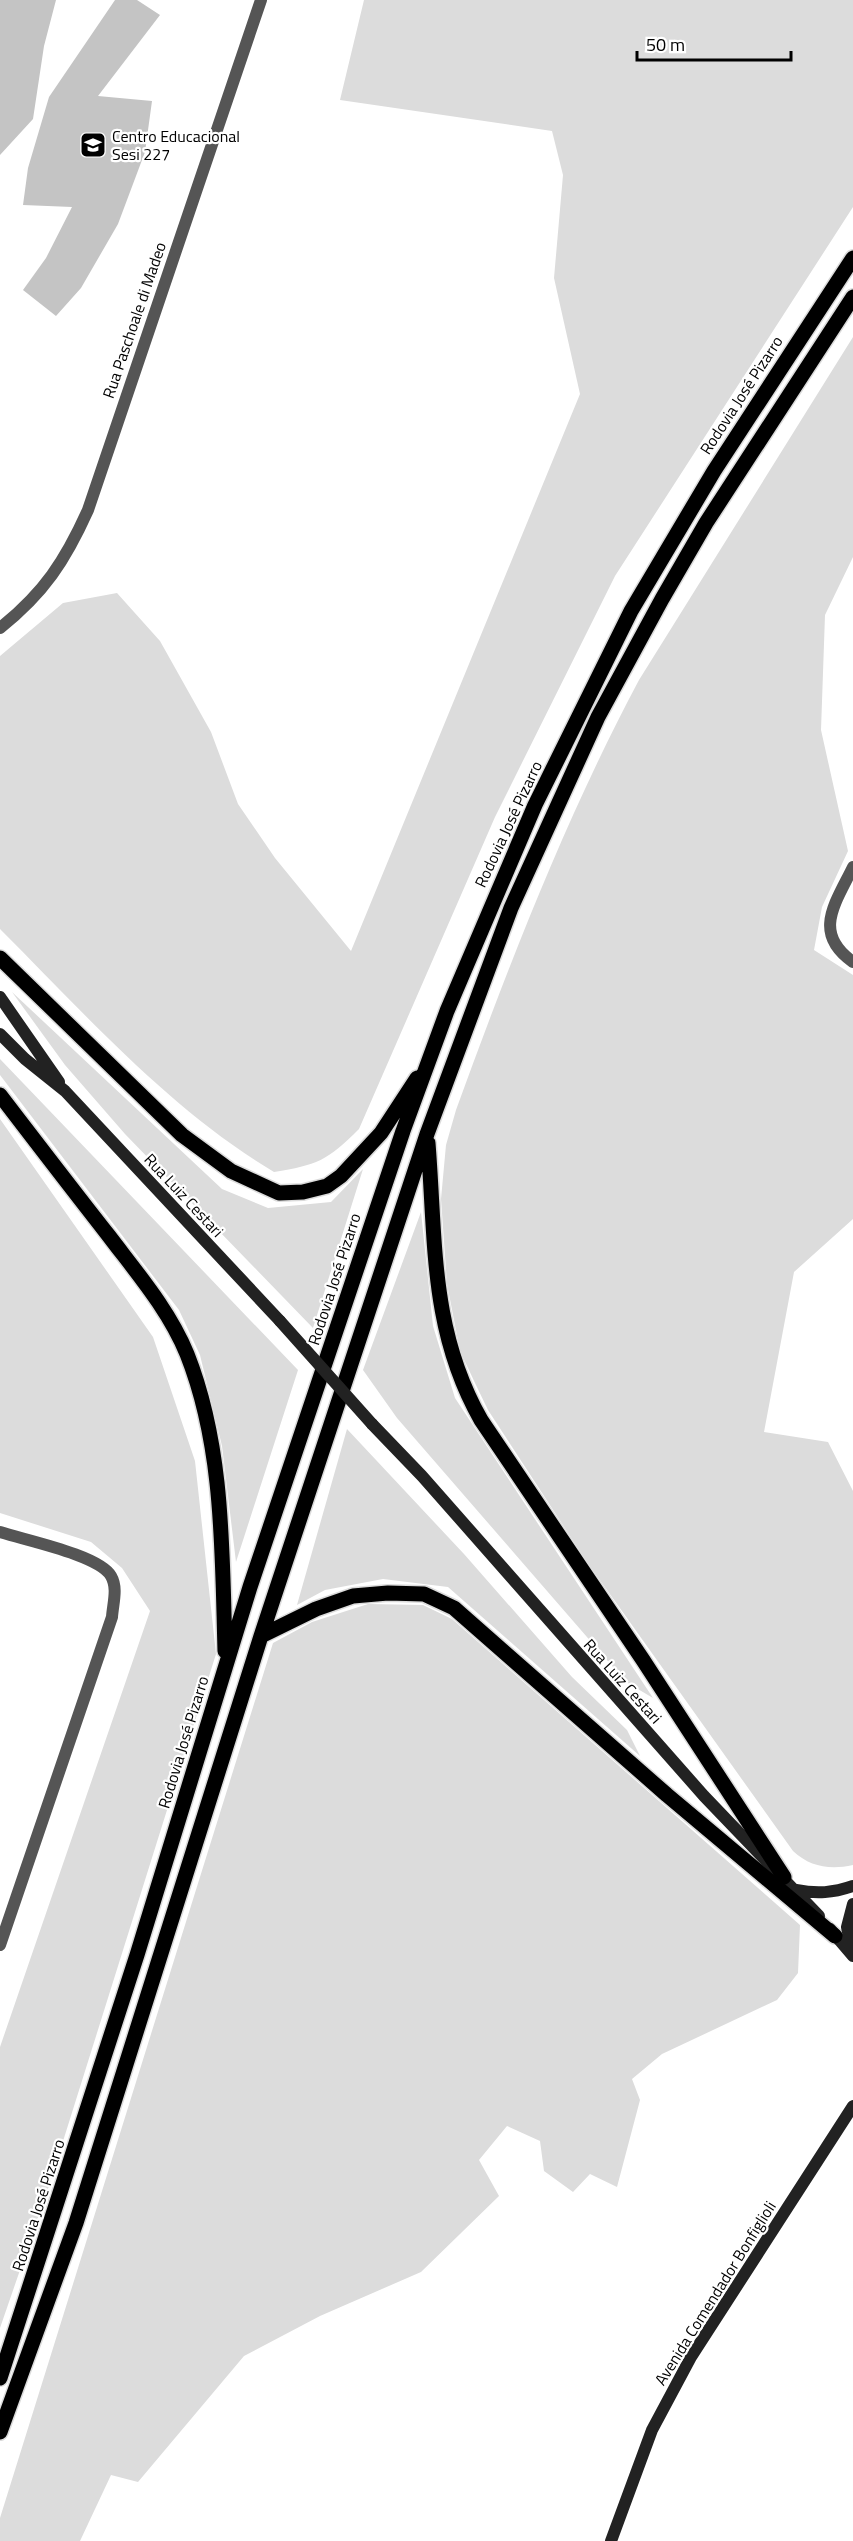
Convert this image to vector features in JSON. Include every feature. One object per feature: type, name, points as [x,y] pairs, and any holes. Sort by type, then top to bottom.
[{"type":"main road","name":"Rodovia José Pizarro","points":[[0,2378],[137,1955],[225,1664],[389,1171],[429,1060],[493,898],[597,676],[631,611],[714,471],[853,258]]},
{"type":"main road","points":[[0,2432],[76,2223],[261,1636],[427,1134],[511,908],[598,717],[706,523],[853,297]]},
{"type":"main road","points":[[0,958],[182,1135],[231,1171],[279,1193],[303,1192],[327,1186],[341,1176],[381,1132],[429,1060]]},
{"type":"main road","points":[[0,1095],[162,1308],[186,1351],[199,1388],[217,1478],[225,1664]]},
{"type":"main road","points":[[427,1134],[439,1305],[445,1333],[463,1389],[481,1420],[649,1670],[784,1877]]},
{"type":"main road","points":[[261,1636],[316,1609],[353,1596],[388,1593],[424,1594],[454,1608],[667,1795],[835,1935]]},
{"type":"street","name":"Rua Paschoale di Madeo","points":[[0,628],[27,607],[51,579],[71,548],[83,519],[261,0]]},
{"type":"street","points":[[851,961],[831,942],[829,923],[834,906],[853,867]]},
{"type":"street","name":"Rua Luiz Cestari","points":[[0,997],[65,1091]]},
{"type":"street","name":"Rua Luiz Cestari","points":[[0,1034],[25,1059],[65,1091],[280,1321],[422,1476],[696,1788],[784,1877],[853,1954]]},
{"type":"street","points":[[0,1532],[97,1564],[108,1572],[115,1590],[112,1617],[0,1945]]},
{"type":"street","points":[[796,1890],[816,1893],[838,1892],[853,1886]]},
{"type":"street","points":[[853,1904],[847,1928],[853,1954]]},
{"type":"street","name":"Avenida Comendador Bonfiglioli","points":[[611,2541],[652,2430],[691,2356],[853,2106]]},
{"type":"shaded area","points":[[364,0],[853,0],[853,207],[615,576],[495,817],[359,1129],[321,1160],[301,1167],[274,1172],[199,1120],[164,1090],[97,1027],[0,929],[0,656],[63,603],[117,593],[160,641],[211,732],[238,804],[275,858],[351,951],[580,394],[554,278],[563,175],[552,131],[340,100]]},
{"type":"shaded area","points":[[853,337],[853,557],[825,615],[821,730],[848,851],[822,907],[814,950],[853,975],[853,1219],[794,1272],[764,1432],[828,1442],[853,1491],[853,1865],[828,1867],[806,1861],[793,1851],[587,1562],[488,1410],[460,1351],[447,1284],[441,1199],[446,1145],[456,1110],[518,946],[587,784],[639,680]]},
{"type":"shaded area","points":[[12,992],[222,1189],[268,1208],[331,1202],[363,1169],[313,1328],[125,1134],[65,1065]]},
{"type":"shaded area","points":[[0,1059],[298,1370],[236,1562],[222,1446],[200,1355],[179,1310],[0,1075]]},
{"type":"shaded area","points":[[0,1119],[153,1337],[195,1461],[216,1654],[48,2189],[0,2328],[0,2047],[150,1611],[122,1568],[91,1542],[0,1513]]},
{"type":"shaded area","points":[[421,1212],[433,1326],[455,1398],[653,1698],[626,1682],[397,1418],[363,1370]]},
{"type":"shaded area","points":[[347,1429],[464,1554],[572,1677],[627,1730],[640,1756],[448,1587],[383,1579],[325,1590],[297,1605]]},
{"type":"shaded area","points":[[368,1604],[423,1605],[452,1619],[800,1925],[798,1973],[777,2000],[662,2054],[632,2079],[640,2100],[617,2187],[590,2174],[573,2192],[544,2171],[540,2141],[507,2126],[479,2160],[499,2196],[421,2272],[320,2316],[244,2356],[138,2482],[111,2475],[80,2541],[0,2541],[0,2518],[273,1643],[312,1622]]},
{"type":"building","points":[[0,0],[56,0],[44,46],[33,119],[0,155]]},
{"type":"building","points":[[115,0],[137,0],[160,15],[98,96],[152,101],[145,152],[118,224],[81,288],[56,316],[23,290],[46,258],[72,207],[23,205],[28,168],[49,97]]},
{"type":"place","name":"Centro Educacional Sesi 227","points":[[93,145]]}]
